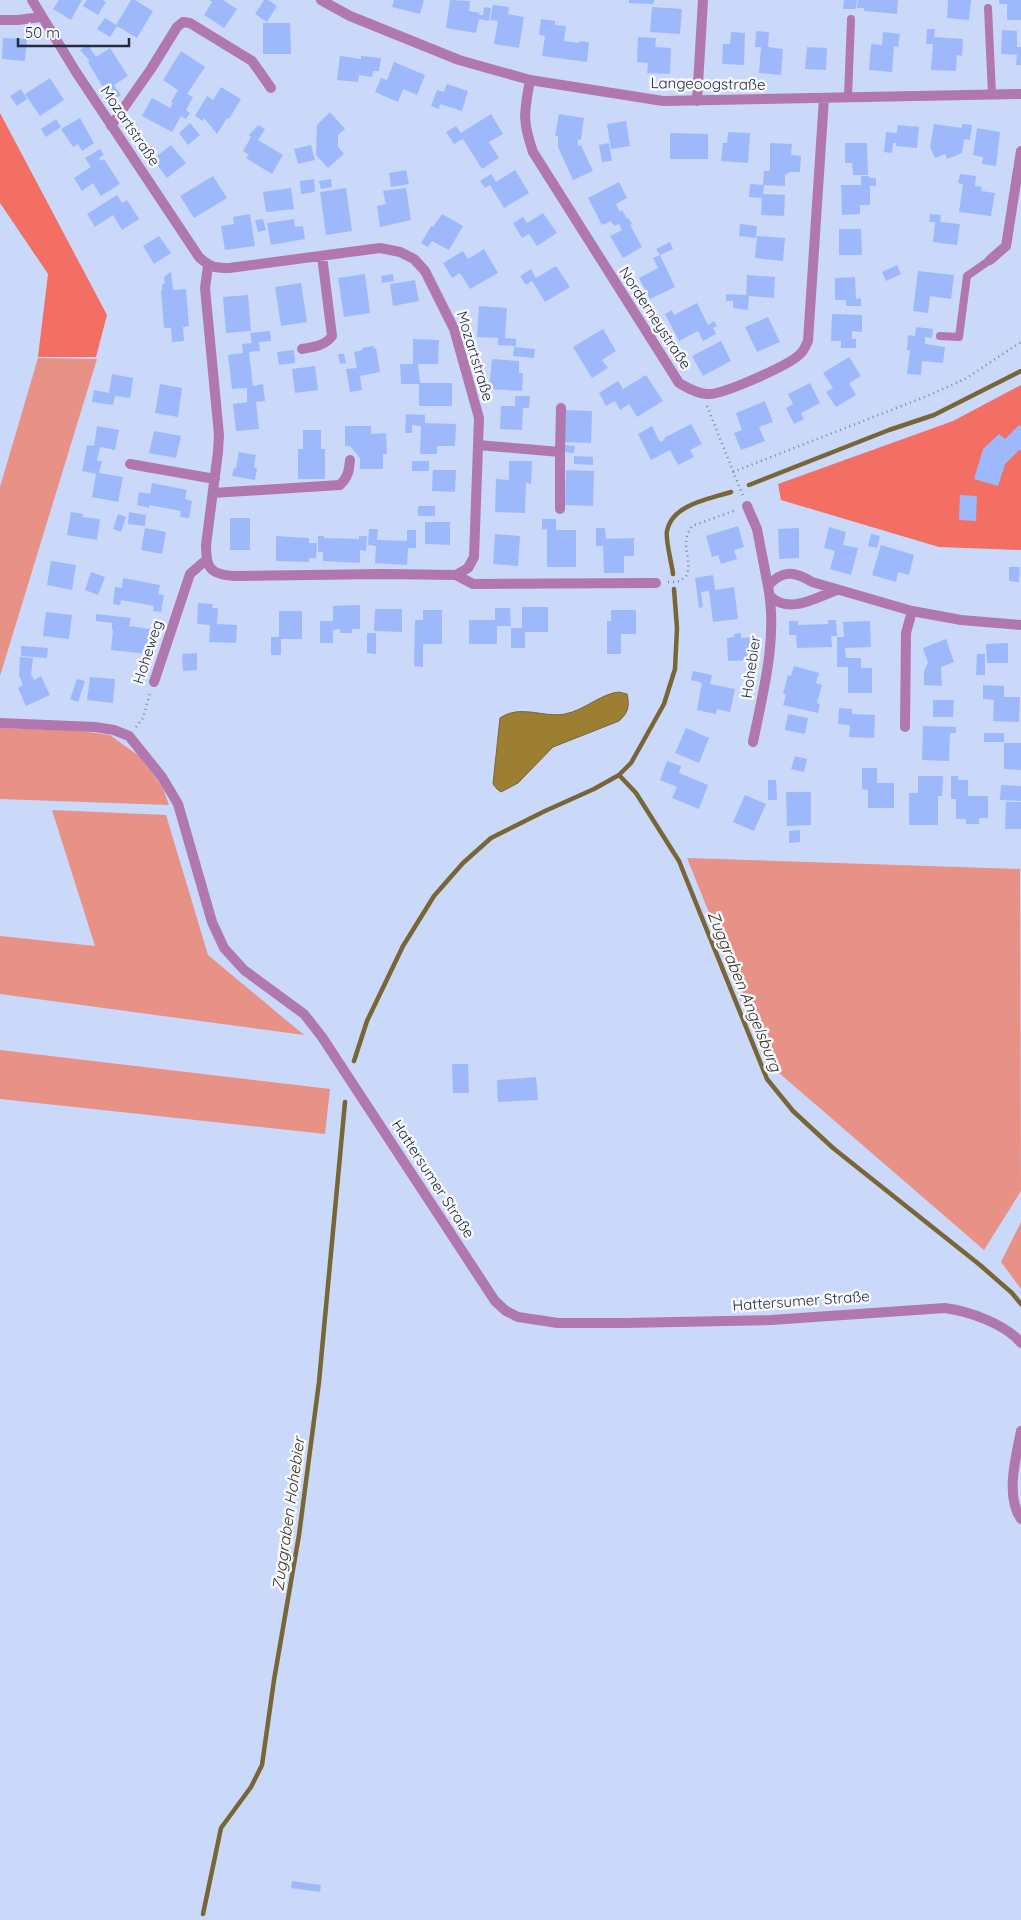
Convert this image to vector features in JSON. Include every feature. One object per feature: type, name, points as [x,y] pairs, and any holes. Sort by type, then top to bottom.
[{"type":"street","name":"Mozartstraße","points":[[32,0],[111,126],[199,257],[208,266],[229,268],[380,248],[400,252],[414,259],[425,271],[436,290],[457,338],[478,418],[474,557],[468,568],[456,575]]},
{"type":"street","name":"Langeoogstraße","points":[[321,0],[350,16],[459,60],[530,80],[663,101],[1021,94]]},
{"type":"street","points":[[697,101],[703,0]]},
{"type":"street","points":[[0,20],[41,17]]},
{"type":"street","points":[[111,126],[151,69],[177,27],[183,22],[190,23],[252,61],[271,88]]},
{"type":"street","name":"Norderneystraße","points":[[530,80],[524,113],[526,132],[533,152],[679,383],[702,393]]},
{"type":"street","points":[[702,393],[716,393],[771,372],[802,354],[808,341],[824,98]]},
{"type":"street","points":[[990,260],[1006,246],[1021,151]]},
{"type":"street","points":[[302,349],[318,346],[328,341],[332,336],[322,256]]},
{"type":"street","points":[[208,266],[204,288],[218,435],[218,452],[206,545],[206,560],[212,571],[221,575],[233,576],[456,575],[473,584],[656,583]]},
{"type":"street","points":[[560,509],[561,408]]},
{"type":"street","points":[[478,445],[560,452]]},
{"type":"street","points":[[213,493],[340,485],[346,479],[350,460]]},
{"type":"street","points":[[130,464],[215,479]]},
{"type":"street","name":"Hohebier","points":[[747,506],[757,529],[769,591],[772,623],[769,653],[753,742]]},
{"type":"street","name":"Hoheweg","points":[[154,682],[190,574],[206,560]]},
{"type":"street","points":[[837,590],[813,601],[798,604],[776,602],[769,591],[776,577],[791,574],[802,576],[812,582],[837,590],[912,610],[971,621],[1021,624]]},
{"type":"street","points":[[905,727],[906,633],[912,610]]},
{"type":"street","points":[[0,723],[96,727],[114,730],[129,736]]},
{"type":"street","name":"Hattersumer Straße","points":[[129,736],[162,778],[178,804],[212,922],[224,948],[244,970],[304,1014],[322,1037],[495,1301],[506,1311],[530,1320],[558,1323],[625,1323],[770,1320],[945,1308],[962,1310],[994,1323],[1017,1338],[1021,1343]]},
{"type":"street","points":[[1021,1431],[1014,1465],[1013,1489],[1017,1513],[1021,1519]]},
{"type":"lane","points":[[988,8],[992,94]]},
{"type":"lane","points":[[848,97],[851,19]]},
{"type":"lane","points":[[940,336],[959,337],[967,276],[990,260]]},
{"type":"path","points":[[733,472],[915,401],[965,379],[1021,342]]},
{"type":"path","points":[[656,583],[677,582],[686,577],[689,571],[685,541],[692,526],[747,506],[702,393]]},
{"type":"path","name":"Hoheweg","points":[[129,736],[142,718],[154,682]]},
{"type":"shaded area","points":[[0,113],[107,315],[96,357],[38,357],[48,274],[0,203]]},
{"type":"shaded area","points":[[38,358],[97,359],[0,676],[0,487]]},
{"type":"shaded area","points":[[1021,385],[1021,550],[939,547],[781,500],[778,484],[953,421]]},
{"type":"shaded area","points":[[612,693],[627,694],[628,702],[626,712],[619,721],[553,747],[518,783],[501,792],[493,784],[500,718],[516,712],[565,714]]},
{"type":"shaded area","points":[[0,728],[81,731],[110,735],[139,756],[162,786],[169,805],[0,799]]},
{"type":"shaded area","points":[[52,810],[166,815],[208,955],[304,1035],[0,994],[0,936],[95,946]]},
{"type":"shaded area","points":[[687,858],[1020,869],[1021,1191],[984,1250],[771,1066]]},
{"type":"shaded area","points":[[0,1050],[330,1089],[325,1134],[0,1099]]},
{"type":"shaded area","points":[[1021,1222],[1021,1289],[1001,1262]]},
{"type":"building","points":[[59,0],[82,0],[71,20],[53,9]]},
{"type":"building","points":[[87,0],[103,0],[106,2],[98,15],[83,6]]},
{"type":"building","points":[[131,0],[135,0],[153,11],[137,38],[117,26],[110,37],[97,29],[105,18],[116,25]]},
{"type":"building","points":[[209,0],[223,0],[237,9],[224,28],[204,15],[212,2]]},
{"type":"building","points":[[264,0],[268,0],[277,6],[267,22],[255,14]]},
{"type":"building","points":[[394,0],[424,0],[420,14],[392,7]]},
{"type":"building","points":[[450,0],[470,1],[469,11],[480,13],[479,15],[483,15],[484,7],[491,8],[489,21],[479,19],[476,33],[446,28]]},
{"type":"building","points":[[629,0],[654,0],[653,4],[629,3]]},
{"type":"building","points":[[844,0],[857,0],[856,9],[843,9]]},
{"type":"building","points":[[858,0],[898,0],[897,14],[864,11],[864,8],[857,8]]},
{"type":"building","points":[[948,0],[971,0],[969,20],[947,18]]},
{"type":"building","points":[[999,0],[1021,0],[1021,20],[1007,20],[1007,4],[999,4]]},
{"type":"building","points":[[493,5],[509,7],[508,14],[524,17],[519,48],[494,44],[498,21],[490,20]]},
{"type":"building","points":[[652,7],[682,9],[680,34],[650,32]]},
{"type":"building","points":[[541,19],[555,21],[555,25],[566,26],[564,41],[589,42],[587,62],[542,56],[545,36],[539,35]]},
{"type":"building","points":[[263,23],[290,23],[291,54],[263,54]]},
{"type":"building","points":[[927,29],[935,29],[934,37],[963,39],[962,56],[957,55],[956,71],[931,70],[933,44],[926,44]]},
{"type":"building","points":[[1002,30],[1017,31],[1017,47],[1021,47],[1021,65],[1016,65],[1017,55],[1001,54]]},
{"type":"building","points":[[756,31],[769,32],[768,47],[783,49],[781,75],[759,73],[761,47],[755,47]]},
{"type":"building","points":[[731,32],[745,33],[744,65],[722,64],[723,44],[730,44]]},
{"type":"building","points":[[883,32],[900,34],[898,47],[894,46],[892,72],[869,70],[871,44],[882,45]]},
{"type":"building","points":[[638,37],[656,38],[655,47],[671,48],[670,74],[647,73],[648,63],[637,62]]},
{"type":"building","points":[[3,38],[27,39],[25,61],[2,59]]},
{"type":"building","points":[[88,45],[96,57],[110,48],[128,76],[114,85],[121,95],[111,101],[88,62],[90,61],[80,50]]},
{"type":"building","points":[[807,47],[827,48],[826,70],[805,69]]},
{"type":"building","points":[[181,51],[205,67],[187,94],[193,97],[186,110],[190,113],[186,119],[181,116],[172,132],[142,116],[152,98],[170,108],[173,103],[171,102],[178,90],[163,80]]},
{"type":"building","points":[[340,56],[361,59],[361,56],[381,58],[379,71],[373,71],[372,77],[359,75],[358,82],[337,80]]},
{"type":"building","points":[[394,62],[425,75],[417,95],[403,89],[398,102],[375,92],[381,78],[387,80]]},
{"type":"building","points":[[50,78],[64,100],[40,116],[25,94]]},
{"type":"building","points":[[447,84],[468,91],[462,111],[440,104],[439,109],[431,106],[437,90],[444,92]]},
{"type":"building","points":[[221,87],[241,99],[217,134],[204,118],[203,121],[195,116],[207,96],[213,100]]},
{"type":"building","points":[[21,89],[27,99],[17,106],[10,96]]},
{"type":"building","points":[[330,112],[345,129],[338,135],[338,147],[344,154],[328,168],[316,155],[317,125]]},
{"type":"building","points":[[491,114],[503,134],[489,142],[499,158],[482,169],[463,139],[454,144],[446,132],[456,126],[461,133]]},
{"type":"building","points":[[559,114],[584,118],[581,140],[578,139],[578,146],[581,145],[593,171],[573,180],[558,147],[558,136],[555,136]]},
{"type":"building","points":[[80,118],[94,143],[82,151],[78,144],[73,147],[61,129]]},
{"type":"building","points":[[56,119],[61,127],[46,137],[41,129]]},
{"type":"building","points":[[626,121],[630,146],[611,149],[607,124]]},
{"type":"building","points":[[190,123],[200,135],[188,145],[179,133]]},
{"type":"building","points":[[934,124],[962,128],[962,124],[972,125],[970,140],[964,139],[962,153],[947,159],[945,154],[935,158],[930,147]]},
{"type":"building","points":[[258,125],[265,129],[258,140],[283,155],[272,174],[246,158],[249,155],[243,151],[251,137],[249,135]]},
{"type":"building","points":[[898,125],[919,127],[917,148],[896,146],[896,143],[893,143],[892,153],[884,152],[886,132],[897,133]]},
{"type":"building","points":[[977,128],[1000,132],[996,166],[982,164],[983,157],[973,155]]},
{"type":"building","points":[[728,132],[750,133],[748,163],[721,161],[723,143],[727,143]]},
{"type":"building","points":[[670,133],[708,134],[708,159],[670,159]]},
{"type":"building","points":[[609,143],[612,161],[602,162],[599,145]]},
{"type":"building","points":[[770,143],[792,144],[791,155],[801,156],[800,172],[790,172],[785,175],[785,186],[763,185],[764,171],[770,171]]},
{"type":"building","points":[[845,143],[867,143],[868,175],[853,175],[852,163],[845,163]]},
{"type":"building","points":[[171,145],[186,163],[167,178],[153,159]]},
{"type":"building","points":[[311,145],[315,160],[298,164],[294,149]]},
{"type":"building","points":[[100,149],[104,155],[99,158],[101,161],[104,159],[120,184],[101,196],[93,183],[82,191],[74,178],[91,167],[85,158]]},
{"type":"building","points":[[406,170],[409,184],[391,187],[389,173]]},
{"type":"building","points":[[515,170],[529,193],[504,208],[490,185],[485,188],[480,181],[491,174],[496,182]]},
{"type":"building","points":[[960,174],[976,176],[975,186],[982,187],[981,191],[995,193],[991,216],[959,212],[963,184],[958,183]]},
{"type":"building","points":[[213,176],[227,198],[194,218],[180,196]]},
{"type":"building","points":[[861,176],[876,178],[876,186],[870,186],[870,205],[860,205],[860,214],[842,215],[841,185],[861,185]]},
{"type":"building","points":[[314,179],[315,192],[301,194],[300,181]]},
{"type":"building","points":[[331,179],[332,187],[321,189],[319,181]]},
{"type":"building","points":[[619,182],[627,198],[616,204],[620,212],[622,210],[632,224],[630,225],[642,247],[623,258],[610,236],[622,230],[619,224],[614,226],[611,221],[602,225],[588,198]]},
{"type":"building","points":[[750,184],[764,185],[763,194],[785,195],[784,216],[761,215],[762,198],[749,197]]},
{"type":"building","points":[[291,188],[294,209],[266,212],[263,192]]},
{"type":"building","points":[[346,188],[352,231],[326,235],[320,192]]},
{"type":"building","points":[[406,188],[411,220],[380,227],[377,206],[386,204],[383,191]]},
{"type":"building","points":[[117,195],[122,203],[127,200],[139,219],[122,230],[113,215],[95,227],[87,214]]},
{"type":"building","points":[[543,213],[557,233],[537,246],[529,234],[522,238],[513,223],[523,217],[527,223]]},
{"type":"building","points":[[250,214],[255,246],[225,250],[221,226],[234,224],[233,217]]},
{"type":"building","points":[[442,214],[463,226],[449,250],[432,241],[428,247],[421,243],[431,226],[433,227]]},
{"type":"building","points":[[930,214],[941,215],[940,222],[960,224],[957,245],[933,242],[935,222],[929,222]]},
{"type":"building","points":[[263,219],[266,230],[258,232],[255,220]]},
{"type":"building","points":[[294,219],[295,227],[303,226],[305,239],[271,245],[267,223]]},
{"type":"building","points":[[740,224],[757,226],[756,238],[739,236]]},
{"type":"building","points":[[839,229],[861,229],[862,255],[839,255]]},
{"type":"building","points":[[159,236],[171,253],[154,264],[143,246]]},
{"type":"building","points":[[757,236],[785,238],[783,261],[755,258]]},
{"type":"building","points":[[670,242],[673,249],[660,255],[656,249]]},
{"type":"building","points":[[484,249],[498,273],[470,289],[460,273],[452,278],[443,263],[463,251],[468,259]]},
{"type":"building","points":[[660,255],[675,287],[650,299],[639,278],[658,268],[653,258]]},
{"type":"building","points":[[897,265],[901,274],[886,281],[882,272]]},
{"type":"building","points":[[556,266],[570,287],[545,302],[532,281],[526,285],[520,276],[531,269],[536,278]]},
{"type":"building","points":[[918,271],[954,275],[951,299],[930,296],[928,313],[913,311]]},
{"type":"building","points":[[171,272],[173,290],[186,289],[189,326],[183,327],[184,341],[172,342],[171,328],[164,328],[161,291],[162,284],[165,284],[164,277]]},
{"type":"building","points":[[365,274],[370,313],[344,317],[338,278]]},
{"type":"building","points":[[393,274],[394,281],[382,283],[381,276]]},
{"type":"building","points":[[747,275],[775,277],[774,298],[749,296],[748,310],[733,308],[733,301],[726,301],[726,294],[746,295]]},
{"type":"building","points":[[855,277],[856,299],[861,298],[861,306],[846,306],[846,300],[835,300],[835,278]]},
{"type":"building","points":[[415,280],[419,301],[393,306],[390,284]]},
{"type":"building","points":[[301,283],[307,322],[281,326],[275,287]]},
{"type":"building","points":[[248,295],[251,331],[226,333],[223,297]]},
{"type":"building","points":[[697,303],[708,325],[714,321],[717,326],[713,328],[716,334],[703,341],[698,331],[679,341],[665,314],[672,310],[674,315]]},
{"type":"building","points":[[479,306],[507,308],[505,338],[516,339],[516,346],[498,345],[498,338],[477,337]]},
{"type":"building","points":[[832,314],[862,315],[862,332],[852,331],[852,339],[856,339],[856,348],[841,348],[841,341],[831,341]]},
{"type":"building","points":[[768,317],[780,342],[757,352],[745,327]]},
{"type":"building","points":[[916,327],[933,329],[932,338],[925,337],[925,344],[945,347],[943,363],[922,361],[921,375],[907,374],[910,350],[907,350],[908,335],[915,336]]},
{"type":"building","points":[[603,329],[616,351],[602,360],[608,368],[592,378],[573,347]]},
{"type":"building","points":[[270,331],[271,341],[259,342],[260,351],[249,352],[253,386],[263,384],[265,401],[256,402],[259,429],[236,431],[233,404],[247,402],[247,388],[232,389],[228,355],[243,353],[242,344],[252,343],[250,333]]},
{"type":"building","points":[[413,339],[439,340],[438,364],[418,364],[420,383],[452,383],[452,406],[419,406],[419,384],[401,384],[400,364],[413,364]]},
{"type":"building","points":[[721,341],[731,361],[703,376],[692,356]]},
{"type":"building","points":[[374,346],[380,372],[360,376],[362,390],[350,392],[346,369],[357,368],[354,352],[363,350],[362,348]]},
{"type":"building","points":[[514,347],[535,349],[534,358],[513,356]]},
{"type":"building","points":[[294,350],[295,363],[279,365],[277,352]]},
{"type":"building","points":[[338,354],[344,354],[346,363],[340,364]]},
{"type":"building","points":[[849,357],[861,376],[849,383],[856,395],[836,407],[826,392],[833,388],[823,373]]},
{"type":"building","points":[[492,359],[519,361],[519,373],[523,373],[522,391],[489,389]]},
{"type":"building","points":[[315,366],[318,390],[295,393],[292,369]]},
{"type":"building","points":[[112,374],[133,378],[130,398],[115,396],[113,405],[92,402],[94,390],[109,393]]},
{"type":"building","points":[[646,375],[663,401],[637,417],[629,404],[620,410],[615,401],[606,406],[599,393],[618,381],[623,389]]},
{"type":"building","points":[[810,383],[820,403],[801,413],[804,419],[794,424],[786,408],[793,404],[788,394]]},
{"type":"building","points":[[160,384],[182,388],[178,417],[155,413]]},
{"type":"building","points":[[515,396],[530,396],[529,408],[523,408],[522,430],[500,429],[501,406],[515,406]]},
{"type":"building","points":[[765,401],[773,422],[759,427],[765,441],[741,450],[734,433],[742,430],[736,413]]},
{"type":"building","points":[[565,410],[592,411],[591,443],[564,442]]},
{"type":"building","points":[[406,414],[425,415],[425,423],[456,424],[455,446],[437,446],[437,454],[420,454],[421,426],[412,425],[412,433],[405,433]]},
{"type":"building","points":[[691,424],[702,444],[690,450],[694,457],[678,465],[670,450],[651,460],[638,434],[652,426],[660,442]]},
{"type":"building","points":[[1019,425],[1021,427],[1021,451],[1019,450],[1005,464],[998,486],[974,479],[983,449],[999,434],[1005,439]]},
{"type":"building","points":[[97,426],[119,430],[115,450],[100,447],[97,461],[102,461],[99,473],[123,477],[118,502],[92,497],[96,474],[82,471],[87,445],[94,446]]},
{"type":"building","points":[[345,426],[371,426],[371,434],[386,433],[387,454],[383,454],[383,469],[360,469],[360,458],[350,446],[345,446]]},
{"type":"building","points":[[303,430],[321,430],[321,449],[325,449],[325,479],[298,479],[298,449],[303,449]]},
{"type":"building","points":[[154,431],[181,436],[176,458],[149,453]]},
{"type":"building","points":[[564,445],[575,446],[574,453],[563,452]]},
{"type":"building","points":[[239,452],[256,455],[254,467],[257,468],[255,480],[232,476],[234,468],[236,468]]},
{"type":"building","points":[[574,456],[593,457],[593,465],[574,464]]},
{"type":"building","points":[[412,461],[429,461],[429,471],[412,471]]},
{"type":"building","points":[[509,461],[532,461],[531,484],[526,483],[525,513],[495,512],[496,479],[509,480]]},
{"type":"building","points":[[433,470],[456,470],[455,492],[432,491]]},
{"type":"building","points":[[566,470],[594,471],[593,506],[565,505]]},
{"type":"building","points":[[152,483],[187,490],[185,499],[192,501],[189,518],[180,517],[181,511],[149,505],[149,508],[137,505],[139,492],[150,494]]},
{"type":"building","points":[[960,495],[977,496],[976,521],[959,520]]},
{"type":"building","points":[[418,506],[435,506],[435,516],[418,516]]},
{"type":"building","points":[[71,512],[83,514],[82,517],[100,519],[97,540],[67,535]]},
{"type":"building","points":[[129,512],[146,515],[145,526],[128,524]]},
{"type":"building","points":[[118,514],[126,517],[121,532],[113,529]]},
{"type":"building","points":[[230,518],[250,518],[250,550],[230,550]]},
{"type":"building","points":[[542,519],[556,519],[556,530],[576,530],[576,567],[547,567],[547,529],[542,530]]},
{"type":"building","points":[[425,522],[450,522],[450,545],[425,544]]},
{"type":"building","points":[[738,526],[744,547],[734,550],[737,559],[721,564],[718,555],[712,557],[706,536]]},
{"type":"building","points":[[829,527],[846,532],[843,545],[858,548],[851,575],[830,569],[835,551],[824,548]]},
{"type":"building","points":[[145,528],[166,532],[162,554],[141,550]]},
{"type":"building","points":[[596,528],[605,528],[606,539],[634,538],[634,556],[624,556],[624,573],[604,573],[603,546],[596,546]]},
{"type":"building","points":[[799,528],[799,558],[779,559],[778,529]]},
{"type":"building","points":[[369,529],[378,529],[377,540],[407,541],[407,530],[416,530],[416,548],[408,548],[407,565],[375,563],[376,546],[368,545]]},
{"type":"building","points":[[495,534],[520,536],[518,566],[493,564]]},
{"type":"building","points":[[871,534],[880,536],[877,548],[868,546]]},
{"type":"building","points":[[276,536],[309,538],[309,543],[317,543],[316,558],[309,558],[309,562],[276,561]]},
{"type":"building","points":[[318,536],[324,536],[324,538],[359,539],[359,536],[367,536],[366,551],[360,550],[360,563],[323,561],[323,552],[318,552]]},
{"type":"building","points":[[881,545],[914,555],[909,575],[898,572],[896,582],[872,575]]},
{"type":"building","points":[[51,561],[76,565],[72,590],[47,585]]},
{"type":"building","points":[[1009,567],[1020,567],[1019,582],[1009,581]]},
{"type":"building","points":[[91,572],[105,577],[98,595],[85,590]]},
{"type":"building","points":[[713,575],[715,590],[734,587],[738,619],[713,622],[709,591],[701,592],[703,607],[699,608],[695,578]]},
{"type":"building","points":[[123,578],[160,585],[158,594],[164,595],[161,612],[153,611],[154,606],[121,600],[120,605],[113,604],[115,587],[122,588]]},
{"type":"building","points":[[198,603],[213,604],[212,608],[218,608],[217,624],[237,625],[236,643],[209,642],[210,625],[197,624]]},
{"type":"building","points":[[360,605],[360,629],[352,629],[352,633],[340,633],[340,629],[333,630],[333,643],[320,643],[320,621],[333,621],[333,606]]},
{"type":"building","points":[[522,607],[548,607],[548,632],[525,632],[525,648],[511,648],[511,628],[522,628]]},
{"type":"building","points":[[495,608],[510,608],[511,626],[497,626],[497,644],[469,644],[469,620],[495,620]]},
{"type":"building","points":[[375,609],[402,609],[402,632],[374,631]]},
{"type":"building","points":[[423,610],[442,610],[442,644],[423,644],[423,667],[414,666],[415,620],[423,620]]},
{"type":"building","points":[[611,610],[636,610],[636,634],[621,634],[621,654],[607,654],[607,621],[611,621]]},
{"type":"building","points":[[279,611],[302,611],[302,639],[281,639],[281,655],[271,655],[271,637],[279,637]]},
{"type":"building","points":[[46,612],[72,615],[69,639],[43,636]]},
{"type":"building","points":[[96,614],[131,618],[129,626],[150,629],[147,654],[111,650],[112,623],[96,621]]},
{"type":"building","points":[[828,620],[836,620],[837,636],[831,636],[832,647],[797,648],[796,635],[789,635],[789,621],[798,621],[798,625],[828,624]]},
{"type":"building","points":[[870,621],[871,647],[845,648],[846,658],[861,658],[861,668],[872,668],[872,693],[848,693],[848,667],[837,667],[837,637],[844,637],[843,622]]},
{"type":"building","points":[[367,633],[376,633],[376,654],[367,653]]},
{"type":"building","points":[[741,633],[741,638],[753,637],[754,660],[728,661],[727,638]]},
{"type":"building","points":[[946,639],[954,662],[941,667],[942,686],[924,685],[924,671],[928,663],[923,648]]},
{"type":"building","points":[[1008,643],[1008,663],[987,663],[986,644]]},
{"type":"building","points":[[21,646],[48,648],[47,658],[21,656]]},
{"type":"building","points":[[197,653],[197,670],[183,671],[182,654]]},
{"type":"building","points":[[977,654],[985,654],[985,675],[976,675]]},
{"type":"building","points":[[20,657],[33,658],[31,674],[34,680],[41,676],[50,695],[26,706],[18,688],[23,685],[19,675]]},
{"type":"building","points":[[794,666],[819,673],[816,683],[822,685],[817,703],[820,704],[818,713],[783,705],[786,695],[783,694],[788,675],[791,676]]},
{"type":"building","points":[[693,671],[712,675],[710,684],[735,689],[730,712],[717,709],[716,714],[697,710],[702,683],[691,680]]},
{"type":"building","points":[[90,677],[115,679],[113,703],[87,700]]},
{"type":"building","points":[[77,679],[85,681],[78,702],[70,699]]},
{"type":"building","points":[[983,685],[1004,686],[1004,697],[1020,697],[1019,722],[993,721],[994,700],[983,699]]},
{"type":"building","points":[[933,700],[954,700],[953,717],[933,717]]},
{"type":"building","points":[[839,708],[852,709],[852,714],[875,715],[874,738],[849,737],[850,725],[838,724]]},
{"type":"building","points":[[788,714],[808,718],[805,734],[785,730]]},
{"type":"building","points":[[923,726],[956,727],[956,733],[950,733],[949,761],[922,760]]},
{"type":"building","points":[[686,728],[709,738],[699,763],[675,753]]},
{"type":"building","points":[[984,733],[1004,733],[1004,742],[984,742]]},
{"type":"building","points":[[1004,743],[1021,743],[1021,770],[1004,769]]},
{"type":"building","points":[[795,756],[807,759],[804,772],[791,769]]},
{"type":"building","points":[[667,761],[681,766],[679,773],[708,785],[699,809],[672,798],[677,787],[660,780]]},
{"type":"building","points":[[862,768],[877,768],[877,783],[894,783],[894,808],[868,808],[868,790],[862,789]]},
{"type":"building","points":[[918,776],[943,776],[942,796],[938,796],[938,825],[909,825],[909,793],[918,793]]},
{"type":"building","points":[[951,776],[958,776],[958,780],[968,780],[968,796],[988,796],[988,818],[979,818],[979,824],[966,824],[966,819],[956,819],[956,799],[951,799]]},
{"type":"building","points":[[768,780],[776,780],[777,800],[768,800]]},
{"type":"building","points":[[1001,785],[1021,786],[1021,801],[1000,800]]},
{"type":"building","points":[[786,792],[811,792],[811,825],[787,826]]},
{"type":"building","points":[[745,795],[766,804],[754,831],[733,822]]},
{"type":"building","points":[[1006,802],[1021,802],[1021,829],[1005,829]]},
{"type":"building","points":[[800,830],[800,842],[789,843],[789,831]]},
{"type":"building","points":[[452,1064],[468,1064],[469,1093],[453,1093]]},
{"type":"building","points":[[536,1077],[538,1100],[498,1102],[497,1080]]},
{"type":"building","points":[[292,1881],[321,1885],[320,1892],[291,1888]]},
{"type":"waterway","points":[[749,485],[889,430],[934,415],[1021,371]]},
{"type":"waterway","points":[[673,574],[667,535],[670,522],[676,514],[693,504],[731,492]]},
{"type":"waterway","name":"Zuggraben Hohebier","points":[[354,1061],[367,1021],[403,946],[434,896],[463,863],[491,838],[594,789],[619,775],[631,763],[664,704],[675,669],[677,628],[674,589]]},
{"type":"waterway","name":"Zuggraben Angelsburg","points":[[619,775],[636,793],[679,861],[767,1079],[793,1111],[833,1148],[980,1265],[1012,1293],[1021,1304]]},
{"type":"waterway","name":"Zuggraben Hohebier","points":[[203,1914],[221,1828],[251,1787],[262,1765],[274,1680],[299,1535],[319,1382],[345,1102]]}]
